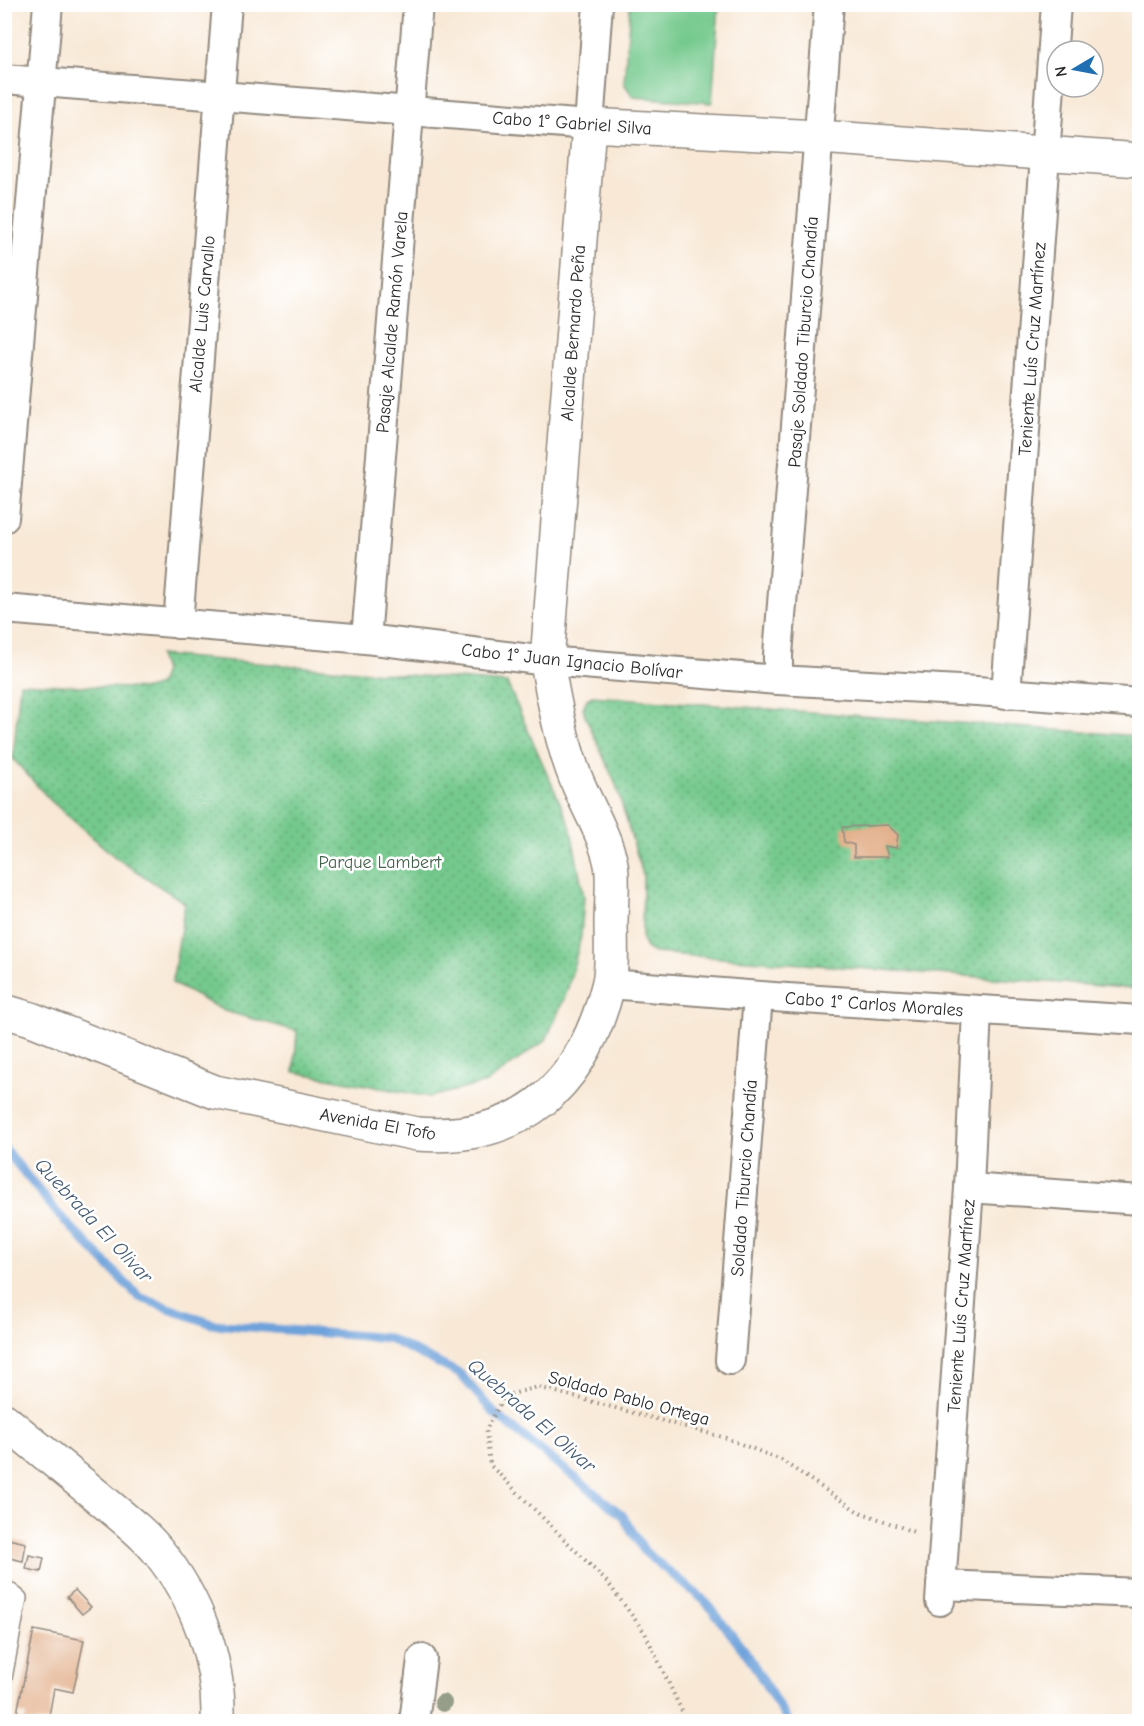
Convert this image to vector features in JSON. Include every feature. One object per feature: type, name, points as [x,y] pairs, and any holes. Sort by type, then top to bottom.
[{"type":"street","points":[[4,518],[48,4]]},
{"type":"street","name":"Alcalde Luis Carvallo","points":[[178,624],[227,4]]},
{"type":"street","name":"Pasaje Alcalde Ramón Varela","points":[[366,639],[418,4]]},
{"type":"street","name":"Alcalde Bernardo Peña","points":[[547,661],[598,4]]},
{"type":"street","name":"Pasaje Soldado Tiburcio Chandía","points":[[778,680],[778,656],[829,4]]},
{"type":"street","name":"Teniente Luís Cruz Martínez","points":[[1006,694],[1056,4]]},
{"type":"street","name":"Cabo 1° Gabriel Silva","points":[[4,79],[589,125],[819,137],[1140,160]]},
{"type":"street","name":"Cabo 1° Juan Ignacio Bolívar","points":[[4,609],[366,639],[547,661],[778,680],[1140,702]]},
{"type":"street","name":"Avenida El Tofo","points":[[4,1011],[31,1019],[215,1092],[417,1134],[441,1136],[465,1134],[489,1129],[515,1119],[554,1091],[578,1062],[592,1037],[609,984],[611,866],[605,841],[573,771],[559,725],[547,661]]},
{"type":"street","name":"Cabo 1° Carlos Morales","points":[[609,984],[758,996],[1140,1020]]},
{"type":"street","name":"Soldado Tiburcio Chandía","points":[[730,1360],[758,996]]},
{"type":"street","name":"Teniente Luís Cruz Martínez","points":[[977,1010],[969,1188],[941,1593],[1140,1593]]},
{"type":"street","points":[[969,1188],[1140,1200]]},
{"type":"street","points":[[4,1420],[135,1526],[158,1551],[178,1579],[195,1610],[208,1642],[215,1676],[218,1722]]},
{"type":"street","points":[[414,1722],[422,1659]]},
{"type":"lane","points":[[4,1586],[19,1598],[4,1678]]},
{"type":"path","name":"Soldado Pablo Ortega","points":[[687,1722],[645,1633],[608,1583],[490,1465],[486,1430],[504,1396],[538,1387],[726,1438],[781,1460],[857,1511],[943,1543]]},
{"type":"green space","points":[[630,5],[719,5],[712,103],[633,97],[624,83]]},
{"type":"green space","name":"Parque Lambert","points":[[159,655],[507,683],[570,825],[584,897],[581,937],[567,992],[546,1040],[486,1083],[430,1097],[294,1072],[297,1031],[224,1011],[172,983],[185,903],[116,858],[51,801],[13,759],[20,683],[147,689],[159,685],[164,671]]},
{"type":"green space","points":[[592,696],[1139,736],[1139,989],[654,953],[646,948],[642,940],[643,875],[616,785],[583,708],[587,699]]},
{"type":"building","points":[[888,825],[898,835],[896,848],[885,846],[888,857],[854,857],[854,845],[844,842],[842,827]]},
{"type":"building","points":[[4,1538],[26,1543],[23,1561],[4,1557]]},
{"type":"building","points":[[29,1555],[44,1558],[41,1572],[26,1569]]},
{"type":"building","points":[[75,1590],[91,1607],[82,1614],[67,1597]]},
{"type":"building","points":[[34,1630],[84,1640],[73,1692],[54,1688],[48,1722],[25,1722],[26,1715],[17,1713]]},
{"type":"waterway","name":"Quebrada El Olivar","points":[[4,1148],[58,1214],[139,1297],[212,1324],[388,1338],[460,1374],[495,1414],[622,1515],[645,1552],[705,1601],[749,1657],[788,1722]]}]
